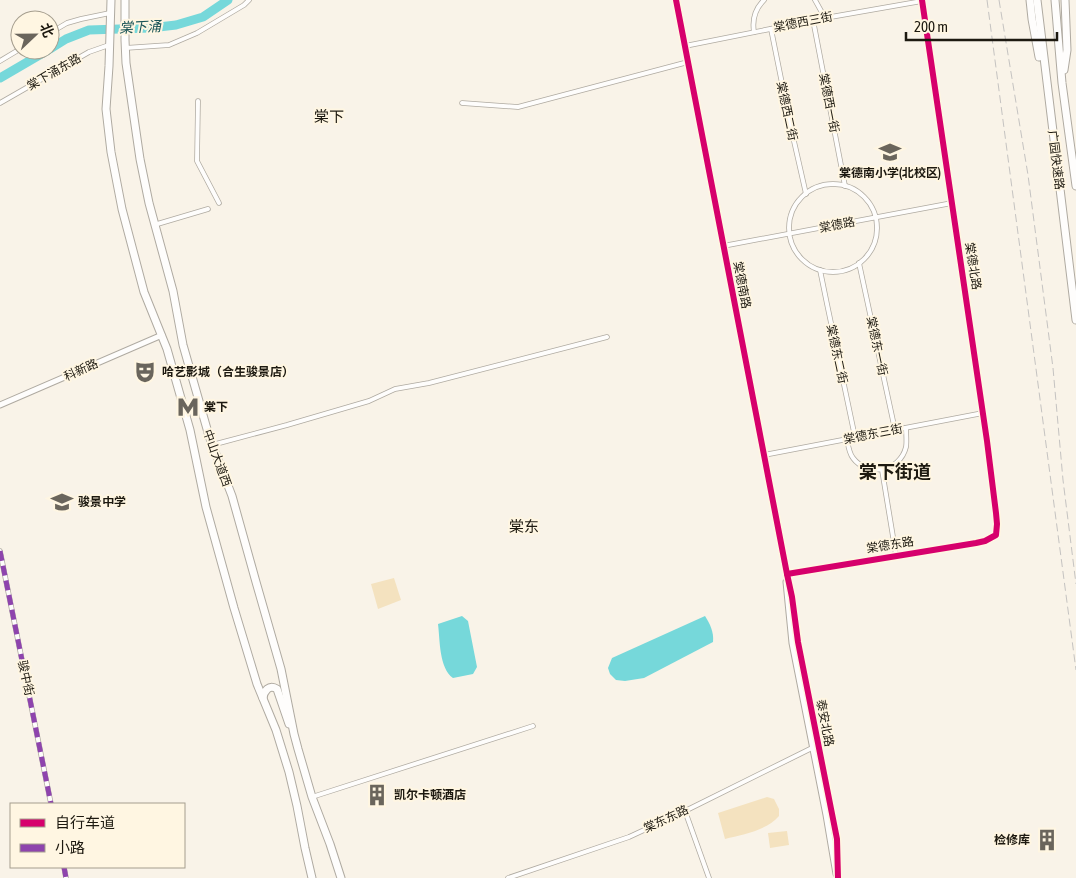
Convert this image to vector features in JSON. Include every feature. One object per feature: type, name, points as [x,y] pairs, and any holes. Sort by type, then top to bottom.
[{"type":"highway","name":"中山大道西","points":[[111,0],[106,109],[115,174],[124,216],[144,292],[162,335],[190,430],[206,507],[254,676],[276,730],[291,780],[312,878]]},
{"type":"highway","name":"中山大道西","points":[[125,0],[125,44],[140,159],[188,366],[212,445],[232,496],[280,669],[294,734],[312,797],[341,878]]},
{"type":"highway","points":[[1030,0],[1038,50],[1046,79]]},
{"type":"highway","name":"广园快速路","points":[[1037,0],[1076,320]]},
{"type":"highway","name":"广园快速路","points":[[1055,0],[1062,83],[1076,186]]},
{"type":"highway","points":[[1062,83],[1067,50],[1065,0]]},
{"type":"highway","points":[[263,698],[267,688],[274,687],[276,689],[294,734]]},
{"type":"street","points":[[125,44],[169,45],[197,33],[244,5],[249,0]]},
{"type":"street","name":"棠德南路","points":[[676,0],[787,574]]},
{"type":"street","points":[[754,32],[754,16],[764,0]]},
{"type":"street","points":[[815,0],[825,18]]},
{"type":"street","name":"棠德西三街","points":[[685,46],[922,0]]},
{"type":"street","name":"棠德北路","points":[[922,0],[983,413],[998,524],[996,535]]},
{"type":"street","points":[[60,27],[81,19],[110,16]]},
{"type":"street","name":"棠德西一街","points":[[813,20],[845,186]]},
{"type":"street","name":"棠德西二街","points":[[771,29],[806,194]]},
{"type":"street","name":"棠下涌东路","points":[[0,103],[109,42]]},
{"type":"street","points":[[462,103],[518,107],[688,62]]},
{"type":"street","points":[[198,101],[197,161],[219,203]]},
{"type":"street","points":[[838,184],[845,186],[864,197],[872,210],[875,218],[875,238],[869,252],[859,263],[840,271],[820,270],[802,258],[793,246],[789,225],[792,211],[796,204],[811,190],[824,185],[838,184]]},
{"type":"street","name":"棠德路","points":[[723,246],[952,203]]},
{"type":"street","points":[[154,226],[208,209]]},
{"type":"street","name":"棠德东一街","points":[[859,263],[895,430]]},
{"type":"street","name":"棠德东二街","points":[[820,270],[856,437]]},
{"type":"street","name":"科新路","points":[[0,405],[162,335]]},
{"type":"street","points":[[212,445],[369,401],[395,389],[429,383],[607,337]]},
{"type":"street","name":"棠德东三街","points":[[764,454],[983,413]]},
{"type":"street","points":[[847,439],[852,456],[858,464],[870,469],[882,470],[890,467],[900,458],[906,448],[906,428]]},
{"type":"street","points":[[882,470],[896,555]]},
{"type":"street","name":"棠德东路","points":[[787,574],[976,543],[996,535]]},
{"type":"street","name":"骏中街","points":[[0,551],[52,803]]},
{"type":"street","name":"泰安北路","points":[[787,574],[786,584],[792,643],[815,746],[837,878]]},
{"type":"street","points":[[312,797],[533,726]]},
{"type":"street","name":"棠东东路","points":[[508,878],[629,837],[686,811],[815,746]]},
{"type":"street","points":[[686,811],[709,878]]},
{"type":"shaded area","points":[[394,578],[401,600],[378,609],[371,584]]},
{"type":"shaded area","points":[[767,797],[774,799],[779,809],[779,816],[774,821],[761,829],[725,839],[718,813]]},
{"type":"shaded area","points":[[787,831],[789,845],[770,848],[768,833]]},
{"type":"water","points":[[462,616],[468,621],[477,667],[473,674],[453,678],[445,668],[443,661],[438,624]]},
{"type":"water","points":[[705,616],[711,628],[713,642],[644,678],[625,681],[616,680],[610,674],[608,668],[612,658]]},
{"type":"waterway","name":"棠下涌","points":[[60,43],[89,30],[150,28],[176,25],[203,17],[228,0]]},
{"type":"waterway","name":"棠下涌","points":[[0,78],[31,60]]},
{"type":"railway","points":[[987,0],[1076,670]]},
{"type":"railway","points":[[999,0],[1028,175],[1053,368],[1063,480],[1076,584]]},
{"type":"marked path","points":[[0,551],[51,803]]},
{"type":"marked path","points":[[64,868],[66,878]]},
{"type":"cycle path","points":[[676,0],[837,839],[838,878]]},
{"type":"cycle path","points":[[787,574],[976,543],[996,535],[996,513],[987,441],[922,0]]},
{"type":"place","name":"棠德南小学(北校区)","points":[[890,152]]},
{"type":"place","name":"哈艺影城（合生骏景店）","points":[[145,372]]},
{"type":"place","name":"棠下","points":[[188,407]]},
{"type":"place","name":"骏景中学","points":[[62,502]]},
{"type":"place","name":"凯尔卡顿酒店","points":[[377,795]]},
{"type":"place","name":"检修库","points":[[1047,840]]},
{"type":"district","name":"棠下","points":[[329,116]]},
{"type":"district","name":"棠下街道","points":[[895,471]]},
{"type":"district","name":"棠东","points":[[524,526]]}]
